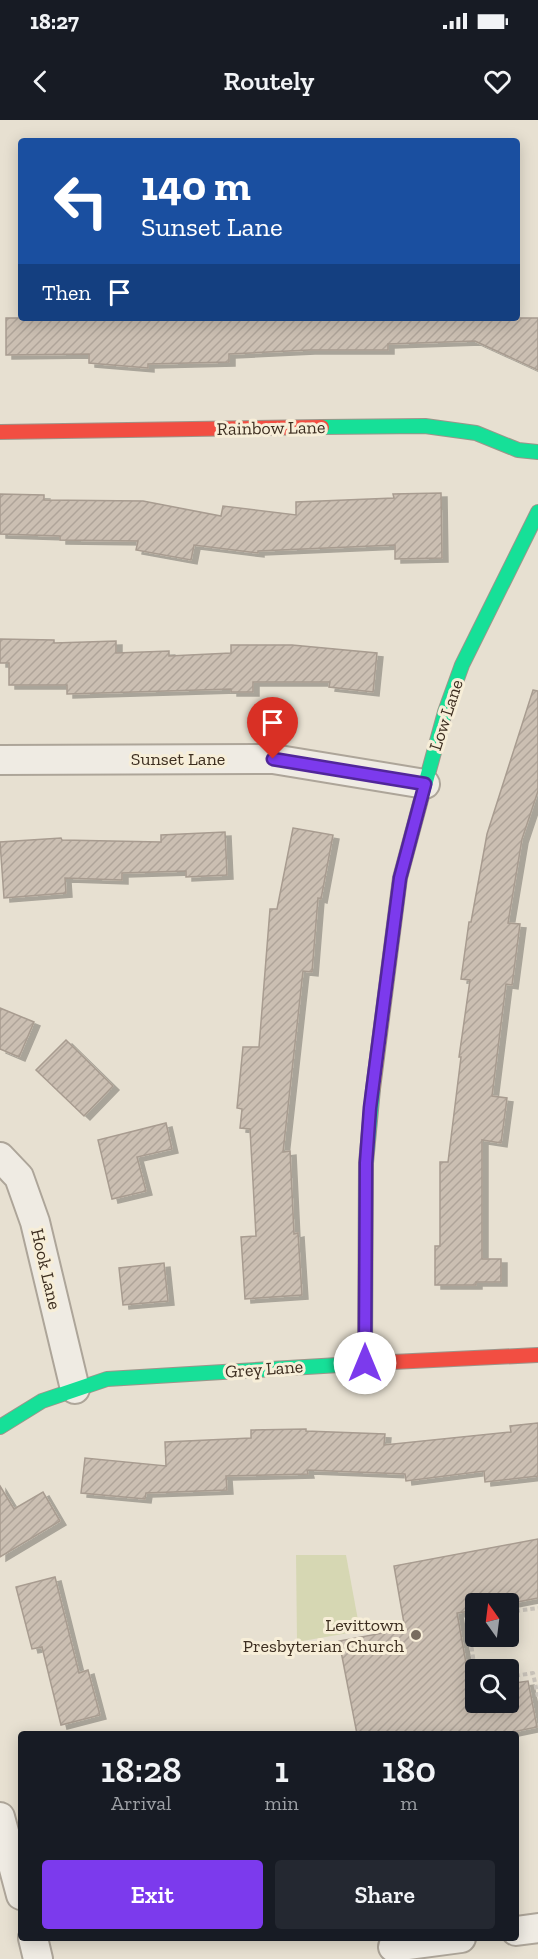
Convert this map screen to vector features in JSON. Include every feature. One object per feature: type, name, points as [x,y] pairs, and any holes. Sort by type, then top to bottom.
[{"type":"street","name":"Rainbow Lane","points":[[0,432],[425,426],[476,433],[518,450],[538,452]]},
{"type":"street","name":"Low Lane","points":[[365,1363],[366,1163],[370,1108],[400,878],[445,711],[462,665],[538,512]]},
{"type":"street","name":"Sunset Lane","points":[[0,760],[273,759],[425,784]]},
{"type":"street","name":"Hook Lane","points":[[0,1157],[19,1177],[35,1222],[75,1389]]},
{"type":"street","name":"Grey Lane","points":[[0,1426],[42,1401],[107,1379],[538,1355]]},
{"type":"street","points":[[0,1817],[5,1858],[18,1888]]},
{"type":"street","points":[[519,1931],[538,1928]]},
{"type":"street","points":[[34,1941],[38,1959]]},
{"type":"street","points":[[393,1947],[438,1941]]},
{"type":"path","points":[[519,1611],[538,1608]]},
{"type":"path","points":[[519,1675],[534,1672],[538,1698]]},
{"type":"green space","points":[[296,1555],[346,1555],[360,1631],[297,1642]]},
{"type":"building","points":[[6,318],[18,318],[18,321],[520,321],[520,318],[538,318],[538,370],[475,341],[388,344],[388,350],[309,350],[229,354],[229,362],[148,364],[148,368],[89,363],[89,354],[6,355]]},
{"type":"building","points":[[441,493],[442,558],[395,559],[395,545],[258,551],[258,553],[194,545],[191,560],[136,550],[138,541],[60,540],[60,536],[0,534],[0,494],[44,495],[44,500],[143,501],[221,516],[223,506],[296,515],[296,502],[394,498],[393,494]]},
{"type":"building","points":[[0,639],[54,640],[54,643],[116,641],[116,653],[169,651],[169,656],[231,653],[231,645],[292,645],[377,653],[373,692],[329,687],[330,682],[253,682],[253,692],[231,692],[231,689],[67,694],[67,685],[9,685],[9,663],[0,663]]},
{"type":"building","points":[[533,690],[538,691],[538,791],[522,839],[508,923],[520,924],[512,985],[506,984],[492,1096],[507,1098],[501,1143],[482,1140],[482,1259],[501,1259],[501,1282],[476,1282],[476,1285],[435,1285],[435,1246],[440,1246],[440,1162],[448,1162],[461,1057],[459,1057],[470,980],[461,979],[469,922],[471,922],[487,834]]},
{"type":"building","points":[[293,828],[333,835],[321,899],[318,898],[312,972],[303,971],[283,1152],[290,1151],[294,1234],[298,1233],[302,1295],[245,1299],[241,1237],[256,1236],[250,1129],[240,1128],[242,1109],[237,1108],[243,1047],[259,1047],[270,909],[277,909]]},
{"type":"building","points":[[225,832],[227,875],[186,877],[186,871],[122,873],[122,880],[65,878],[66,893],[4,898],[0,842],[61,838],[62,840],[161,842],[161,835]]},
{"type":"building","points":[[0,1008],[34,1022],[19,1057],[0,1049]]},
{"type":"building","points":[[66,1040],[113,1086],[84,1116],[36,1070]]},
{"type":"building","points":[[166,1123],[172,1149],[137,1157],[146,1191],[112,1199],[98,1140]]},
{"type":"building","points":[[164,1263],[168,1301],[123,1305],[119,1268]]},
{"type":"building","points":[[538,1423],[538,1476],[485,1482],[484,1471],[406,1481],[405,1474],[307,1470],[308,1474],[226,1476],[227,1490],[146,1493],[145,1499],[81,1493],[85,1458],[166,1466],[165,1442],[251,1438],[251,1430],[306,1429],[306,1431],[385,1434],[384,1445],[511,1432],[510,1426]]},
{"type":"building","points":[[0,1486],[14,1509],[43,1492],[60,1521],[0,1557]]},
{"type":"building","name":"Levittown Presbyterian Church","points":[[538,1539],[538,1598],[519,1602],[519,1593],[465,1593],[465,1612],[457,1613],[465,1659],[465,1713],[519,1713],[519,1682],[528,1681],[537,1727],[518,1731],[356,1731],[339,1641],[405,1629],[394,1566]]},
{"type":"building","points":[[55,1577],[79,1673],[88,1670],[100,1715],[61,1725],[42,1647],[32,1649],[16,1587]]},
{"type":"traffic: fast","points":[[322,427],[425,426],[476,433],[518,450],[538,452]]},
{"type":"traffic: fast","points":[[422,796],[445,712],[462,665],[538,512]]},
{"type":"traffic: fast","points":[[365,1363],[366,1163],[373,1089]]},
{"type":"traffic: fast","points":[[0,1427],[42,1401],[107,1379],[372,1363]]},
{"type":"traffic: slow","points":[[373,1089],[400,878],[422,796]]},
{"type":"traffic: jam","points":[[0,432],[322,427]]},
{"type":"traffic: jam","points":[[372,1363],[538,1355]]},
{"type":"place","name":"Levittown Presbyterian Church","points":[[416,1635]]},
{"type":"route","points":[[273,759],[425,784],[400,878],[370,1108],[366,1163],[365,1363]]}]
